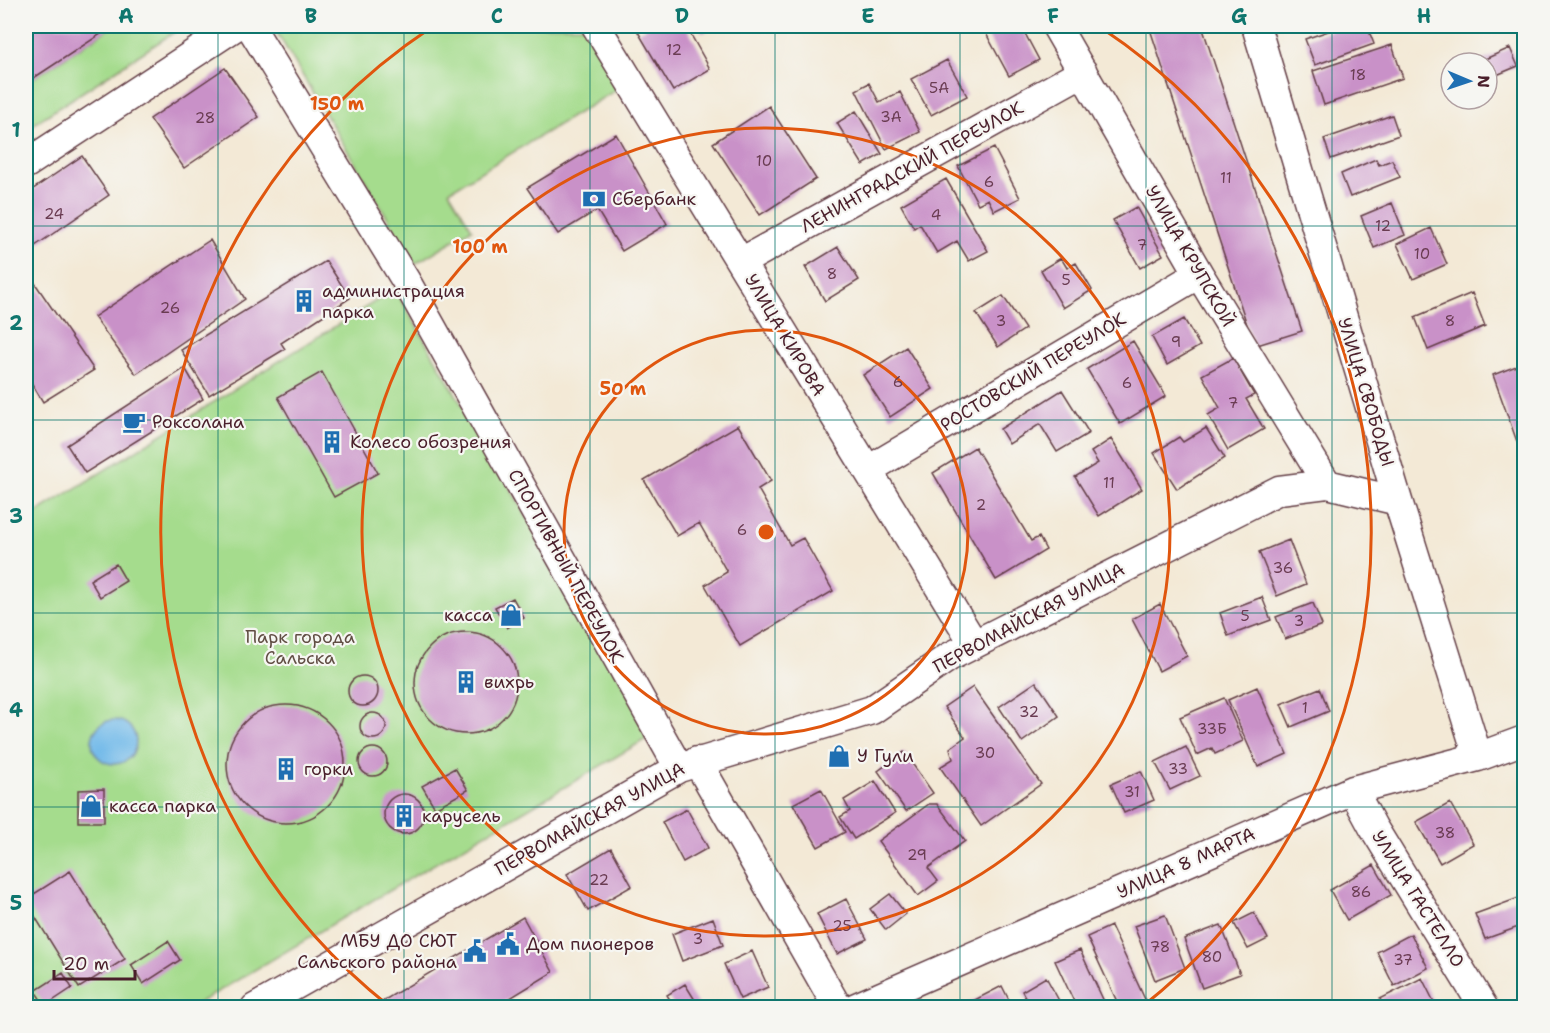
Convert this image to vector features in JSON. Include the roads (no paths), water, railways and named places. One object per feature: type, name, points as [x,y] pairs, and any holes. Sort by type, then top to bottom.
[{"type":"street","points":[[26,164],[236,26]]},
{"type":"street","name":"СПОРТИВНЫЙ ПЕРЕУЛОК","points":[[250,26],[406,281],[688,764],[838,1008]]},
{"type":"street","name":"УЛИЦА КИРОВА","points":[[596,26],[974,644]]},
{"type":"street","name":"УЛИЦА КРУПСКОЙ","points":[[1056,26],[1198,274],[1327,484]]},
{"type":"street","name":"УЛИЦА СВОБОДЫ","points":[[1256,26],[1398,501],[1478,757]]},
{"type":"street","name":"ЛЕНИНГРАДСКИЙ ПЕРЕУЛОК","points":[[741,262],[1083,72]]},
{"type":"street","name":"РОСТОВСКИЙ ПЕРЕУЛОК","points":[[868,470],[1198,274]]},
{"type":"street","name":"ПЕРВОМАЙСКАЯ УЛИЦА","points":[[255,1008],[688,764],[872,710],[949,657],[1279,490],[1327,484],[1398,501]]},
{"type":"street","name":"УЛИЦА 8 МАРТА","points":[[854,1008],[1353,790],[1478,757],[1524,740]]},
{"type":"street","name":"УЛИЦА ГАСТЕЛЛО","points":[[1353,790],[1373,827],[1484,1008]]},
{"type":"water","points":[[114,720],[129,727],[136,742],[129,757],[114,764],[99,757],[92,742],[99,727]]},
{"type":"place","name":"Сбербанк","points":[[594,199]]},
{"type":"place","name":"администрация парка","points":[[304,301]]},
{"type":"place","name":"Роксолана","points":[[134,422]]},
{"type":"place","name":"Колесо обозрения","points":[[332,442]]},
{"type":"place","name":"касса","points":[[511,615]]},
{"type":"place","name":"вихрь","points":[[466,682]]},
{"type":"place","name":"У Гули","points":[[839,756]]},
{"type":"place","name":"горки","points":[[286,769]]},
{"type":"place","name":"касса парка","points":[[91,806]]},
{"type":"place","name":"карусель","points":[[404,816]]},
{"type":"place","name":"Дом пионеров","points":[[508,944]]},
{"type":"place","name":"МБУ ДО СЮТ Сальского района","points":[[475,951]]},
{"type":"park label","name":"Парк города Сальска","points":[[300,647]]}]
